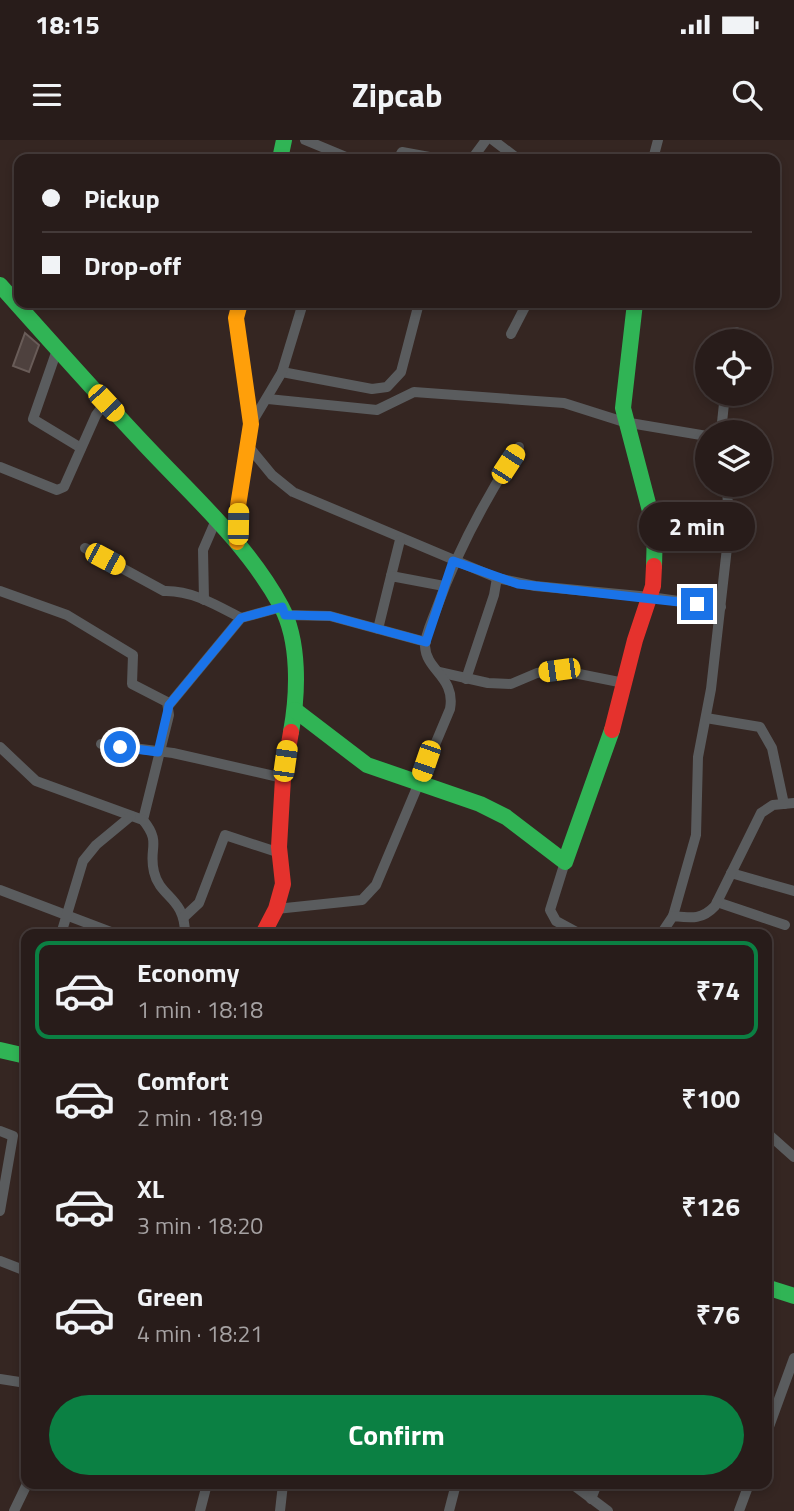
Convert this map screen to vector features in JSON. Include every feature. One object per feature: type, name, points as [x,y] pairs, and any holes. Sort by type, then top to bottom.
[{"type":"street","points":[[305,140],[339,154]]},
{"type":"street","points":[[493,140],[511,154]]},
{"type":"street","points":[[0,285],[14,301]]},
{"type":"street","points":[[20,308],[237,542],[284,611],[293,642],[295,710],[283,778],[280,853],[283,884],[276,909],[266,929]]},
{"type":"street","points":[[237,542],[238,506],[251,424],[236,318],[239,308]]},
{"type":"street","points":[[251,424],[282,372],[301,308]]},
{"type":"street","points":[[282,372],[372,389],[387,387],[401,372],[418,308]]},
{"type":"street","points":[[511,334],[524,308]]},
{"type":"street","points":[[571,929],[556,921],[550,910],[565,862],[590,802],[650,597],[654,574],[655,530],[624,422],[623,395],[635,308]]},
{"type":"street","points":[[57,350],[33,419],[81,447]]},
{"type":"street","points":[[268,399],[377,410],[414,392],[564,403],[624,422],[695,434]]},
{"type":"street","points":[[0,467],[57,490],[64,487],[81,447],[106,403]]},
{"type":"street","points":[[249,447],[272,475],[293,492],[400,540],[497,578],[535,586],[721,607]]},
{"type":"street","points":[[276,909],[350,903],[368,895],[384,870],[452,700],[451,691],[427,654],[426,642],[453,561],[486,497],[519,447]]},
{"type":"street","points":[[664,929],[673,916],[695,835],[698,757],[706,718],[729,530],[728,497]]},
{"type":"street","points":[[204,600],[203,550],[216,520]]},
{"type":"street","points":[[377,629],[400,540]]},
{"type":"street","points":[[85,548],[164,591],[178,591],[204,600],[241,618],[284,611],[330,616],[426,642]]},
{"type":"street","points":[[391,576],[444,586]]},
{"type":"street","points":[[466,679],[497,578]]},
{"type":"street","points":[[0,591],[67,615],[133,655],[132,684],[169,705]]},
{"type":"street","points":[[143,820],[169,705],[241,618]]},
{"type":"street","points":[[439,671],[466,679],[511,684],[537,673],[559,670],[624,683]]},
{"type":"street","points":[[295,710],[367,765],[480,804],[506,817],[565,862]]},
{"type":"street","points":[[673,916],[697,918],[709,912],[717,902],[761,813],[774,805],[789,803],[772,748],[760,727],[706,718]]},
{"type":"street","points":[[101,744],[158,752],[283,778]]},
{"type":"street","points":[[0,747],[36,781],[143,820],[154,835],[153,871],[177,902],[184,917],[185,929]]},
{"type":"street","points":[[62,929],[89,852],[131,816]]},
{"type":"street","points":[[184,917],[198,903],[225,835],[280,853]]},
{"type":"street","points":[[731,873],[794,891]]},
{"type":"street","points":[[0,890],[104,929]]},
{"type":"street","points":[[717,902],[785,925]]},
{"type":"street","points":[[0,1050],[21,1055]]},
{"type":"street","points":[[0,1131],[13,1136],[0,1211]]},
{"type":"street","points":[[772,1137],[794,1157]]},
{"type":"street","points":[[0,1261],[21,1269]]},
{"type":"street","points":[[772,1288],[794,1296]]},
{"type":"street","points":[[772,1418],[794,1358]]},
{"type":"street","points":[[0,1379],[21,1382]]},
{"type":"street","points":[[14,1511],[25,1489]]},
{"type":"street","points":[[200,1511],[206,1489]]},
{"type":"street","points":[[280,1511],[282,1489]]},
{"type":"street","points":[[449,1511],[455,1489]]},
{"type":"street","points":[[578,1489],[608,1511]]},
{"type":"street","points":[[591,1499],[595,1489]]},
{"type":"street","points":[[739,1511],[747,1489]]},
{"type":"building","points":[[25,333],[39,345],[29,372],[13,366]]},
{"type":"traffic: fast","points":[[281,154],[284,140]]},
{"type":"traffic: fast","points":[[0,285],[14,301]]},
{"type":"traffic: fast","points":[[21,308],[219,522],[268,584],[281,606],[292,635],[296,685],[291,732]]},
{"type":"traffic: fast","points":[[634,308],[623,408],[655,530],[654,566]]},
{"type":"traffic: fast","points":[[295,710],[367,765],[480,804],[506,817],[565,862],[612,730]]},
{"type":"traffic: fast","points":[[0,1050],[21,1055]]},
{"type":"traffic: fast","points":[[772,1289],[794,1296]]},
{"type":"traffic: slow","points":[[237,542],[238,506],[251,424],[236,318],[239,308]]},
{"type":"traffic: jam","points":[[612,730],[635,640],[653,586],[654,566]]},
{"type":"traffic: jam","points":[[266,929],[276,909],[283,884],[279,847],[283,778],[291,732]]},
{"type":"route","points":[[120,747],[158,752],[169,715],[169,705],[241,618],[282,607],[285,615],[330,616],[426,642],[453,561],[518,584],[697,604]]}]
